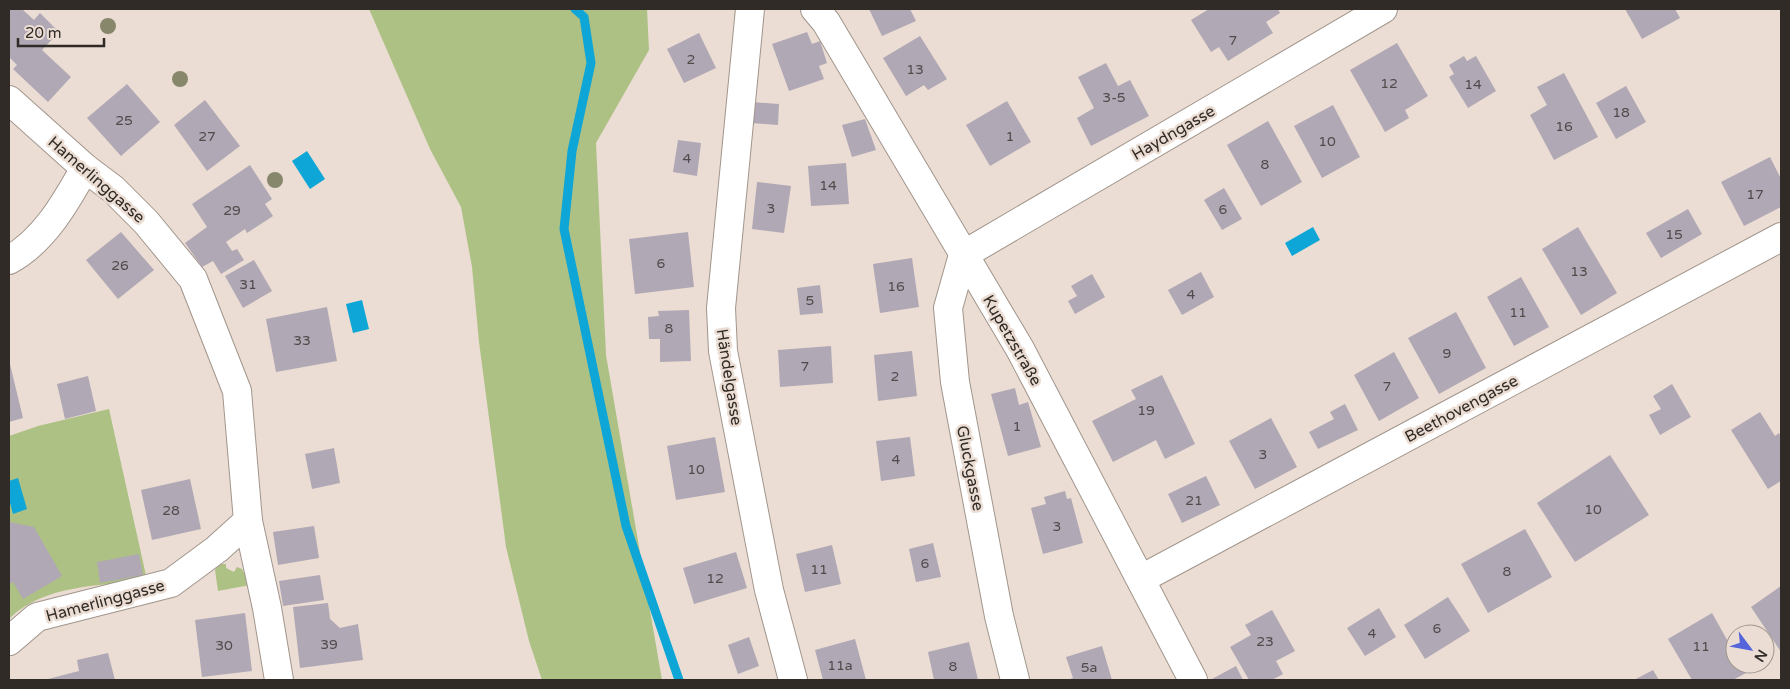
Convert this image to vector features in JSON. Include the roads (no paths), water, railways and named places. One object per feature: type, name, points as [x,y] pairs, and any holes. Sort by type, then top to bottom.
[{"type":"street","name":"Händelgasse","points":[[750,9],[721,308],[723,351],[769,590],[793,680]]},
{"type":"street","name":"Kupetzstraße","points":[[815,9],[826,22],[1020,349],[1193,680]]},
{"type":"street","name":"Haydngasse","points":[[963,255],[1383,9]]},
{"type":"street","name":"Hamerlinggasse","points":[[9,100],[85,168],[113,189],[146,222],[192,279],[237,391],[248,521],[267,608],[279,680]]},
{"type":"street","points":[[9,260],[22,253],[61,210],[85,168]]},
{"type":"street","name":"Beethovengasse","points":[[1141,579],[1781,237]]},
{"type":"street","name":"Gluckgasse","points":[[963,255],[948,308],[955,382],[999,616],[1015,680]]},
{"type":"street","name":"Hamerlinggasse","points":[[9,641],[37,618],[171,583],[217,549],[248,521]]},
{"type":"water","points":[[307,151],[325,179],[310,189],[292,161]]},
{"type":"water","points":[[1313,227],[1320,240],[1292,256],[1285,243]]},
{"type":"water","points":[[362,300],[369,329],[353,333],[346,304]]},
{"type":"water","points":[[18,478],[27,509],[13,514],[9,499],[9,481]]},
{"type":"waterway","points":[[575,9],[584,17],[591,63],[572,151],[564,229],[626,526],[679,680]]}]
